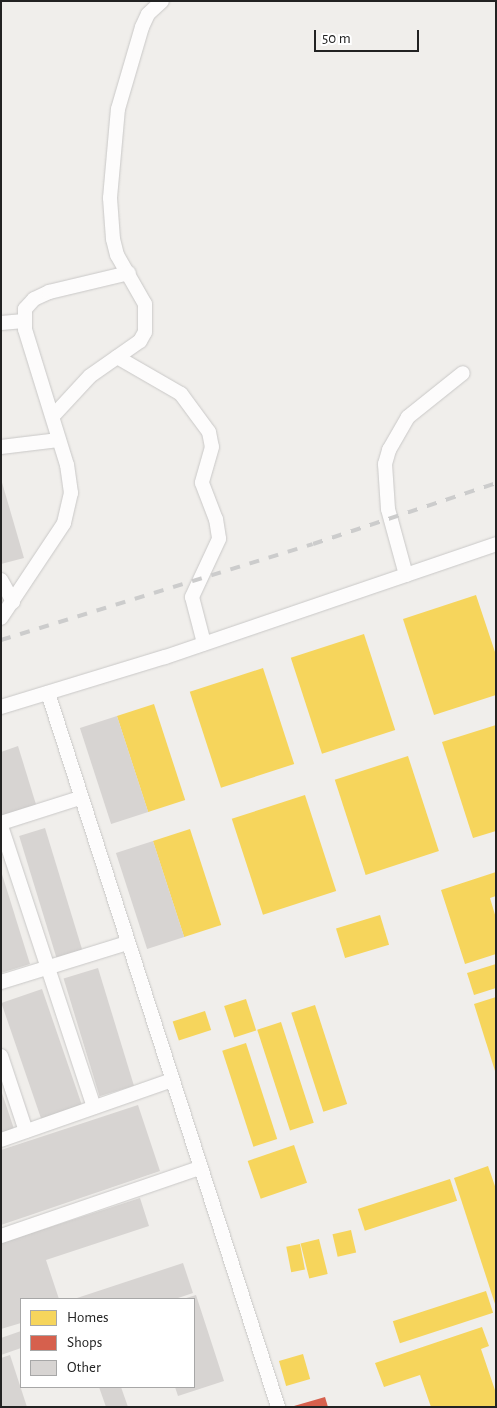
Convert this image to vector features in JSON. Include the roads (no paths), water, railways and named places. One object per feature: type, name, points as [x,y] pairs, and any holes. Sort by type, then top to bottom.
[{"type":"street","points":[[53,416],[90,376],[140,341],[145,332],[145,304],[117,255],[110,224],[118,109],[142,27],[148,14],[162,1]]},
{"type":"street","points":[[1,618],[54,541],[69,509],[70,480],[24,321],[28,304],[49,292],[128,273]]},
{"type":"street","points":[[1,323],[24,321]]},
{"type":"street","points":[[117,358],[181,394],[209,432],[212,447],[202,483],[216,520],[219,539],[192,597],[204,643]]},
{"type":"street","points":[[406,575],[388,509],[385,464],[389,450],[408,417],[463,373]]},
{"type":"street","points":[[1,447],[58,440]]},
{"type":"street","points":[[1,707],[204,643],[496,544]]},
{"type":"street","points":[[1,580],[13,602]]},
{"type":"street","points":[[48,693],[80,798],[278,1407]]},
{"type":"street","points":[[80,798],[1,825],[94,1107]]},
{"type":"street","points":[[1,982],[127,943]]},
{"type":"street","points":[[1,1056],[26,1131]]},
{"type":"street","points":[[1,1140],[172,1080]]},
{"type":"street","points":[[1,1236],[200,1168]]},
{"type":"railway","points":[[1,640],[313,544],[496,483]]}]
